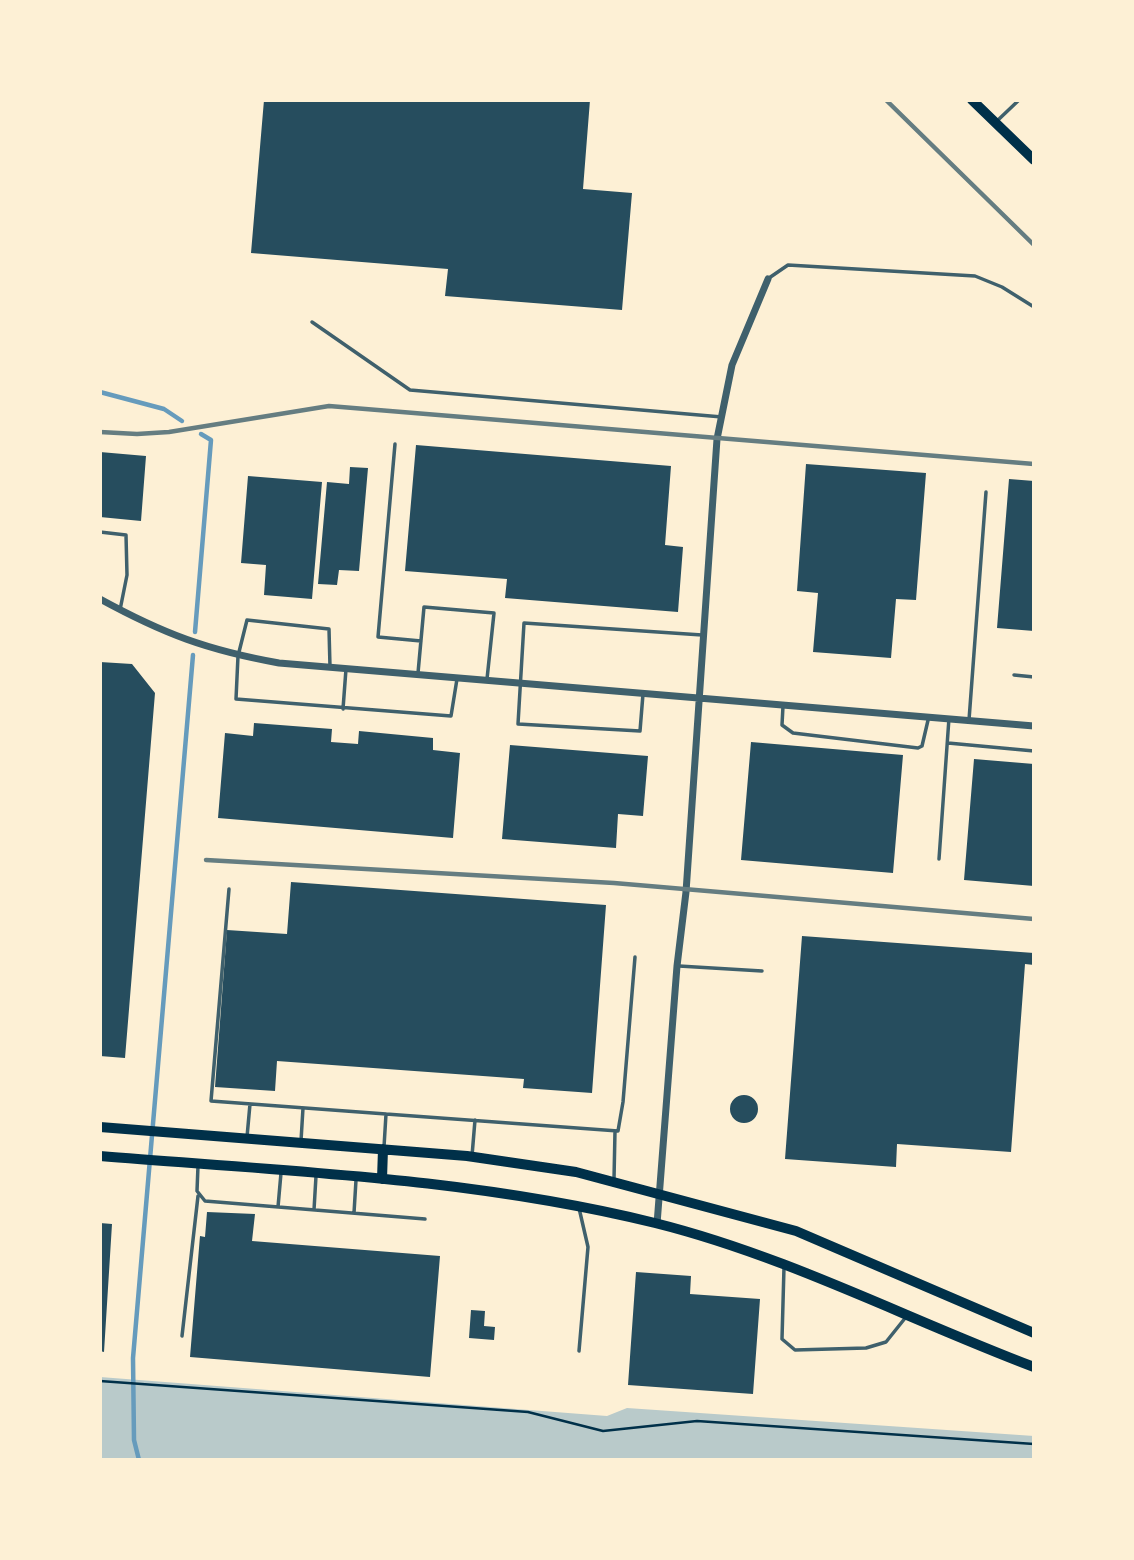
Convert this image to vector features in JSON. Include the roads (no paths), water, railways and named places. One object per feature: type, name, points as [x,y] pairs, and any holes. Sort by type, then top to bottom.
[{"type":"main road","points":[[972,100],[1034,160]]},
{"type":"main road","points":[[100,1127],[472,1157],[576,1172],[796,1231],[1034,1333]]},
{"type":"main road","points":[[382,1180],[383,1149]]},
{"type":"main road","points":[[100,1156],[428,1183],[579,1206],[657,1224],[785,1262],[907,1316],[1034,1367]]},
{"type":"street","points":[[657,1224],[677,966],[686,892],[702,635],[722,416],[732,365],[768,279]]},
{"type":"street","points":[[100,599],[202,647],[238,656],[417,676],[1034,726]]},
{"type":"lane","points":[[995,122],[1019,100]]},
{"type":"lane","points":[[768,279],[788,265],[975,276],[1002,287],[1034,307]]},
{"type":"lane","points":[[312,322],[410,390],[722,416]]},
{"type":"lane","points":[[395,444],[378,637],[421,640]]},
{"type":"lane","points":[[969,720],[986,492]]},
{"type":"lane","points":[[100,532],[126,535],[127,575],[120,610]]},
{"type":"lane","points":[[417,676],[424,607],[494,613],[487,681]]},
{"type":"lane","points":[[330,667],[329,629],[247,620],[238,656],[236,699],[452,716],[457,679]]},
{"type":"lane","points":[[643,694],[640,732],[517,724],[524,623],[702,635]]},
{"type":"lane","points":[[343,709],[346,669]]},
{"type":"lane","points":[[1014,675],[1034,677]]},
{"type":"lane","points":[[783,706],[782,725],[793,733],[918,748],[922,746],[929,716]]},
{"type":"lane","points":[[939,859],[949,718]]},
{"type":"lane","points":[[948,743],[1034,751]]},
{"type":"lane","points":[[229,889],[211,1101],[618,1130],[623,1102],[635,957]]},
{"type":"lane","points":[[677,966],[762,971]]},
{"type":"lane","points":[[247,1139],[250,1104]]},
{"type":"lane","points":[[301,1143],[303,1108]]},
{"type":"lane","points":[[383,1149],[386,1114]]},
{"type":"lane","points":[[472,1157],[475,1120]]},
{"type":"lane","points":[[614,1182],[615,1130]]},
{"type":"lane","points":[[181,1336],[198,1196],[198,1164]]},
{"type":"lane","points":[[278,1207],[281,1171]]},
{"type":"lane","points":[[314,1210],[316,1174]]},
{"type":"lane","points":[[354,1213],[356,1177]]},
{"type":"lane","points":[[198,1196],[205,1201],[425,1219]]},
{"type":"lane","points":[[579,1206],[588,1247],[579,1351]]},
{"type":"lane","points":[[785,1262],[781,1327],[782,1339],[788,1347],[795,1350],[866,1348],[886,1342],[907,1316]]},
{"type":"waterway","points":[[100,392],[164,409],[182,421]]},
{"type":"waterway","points":[[195,632],[211,440],[201,434]]},
{"type":"waterway","points":[[139,1460],[134,1440],[133,1358],[193,655]]},
{"type":"railway","points":[[886,100],[1034,245]]},
{"type":"railway","points":[[100,432],[169,432],[329,406],[1034,464]]},
{"type":"railway","points":[[206,860],[614,883],[1034,919]]}]
